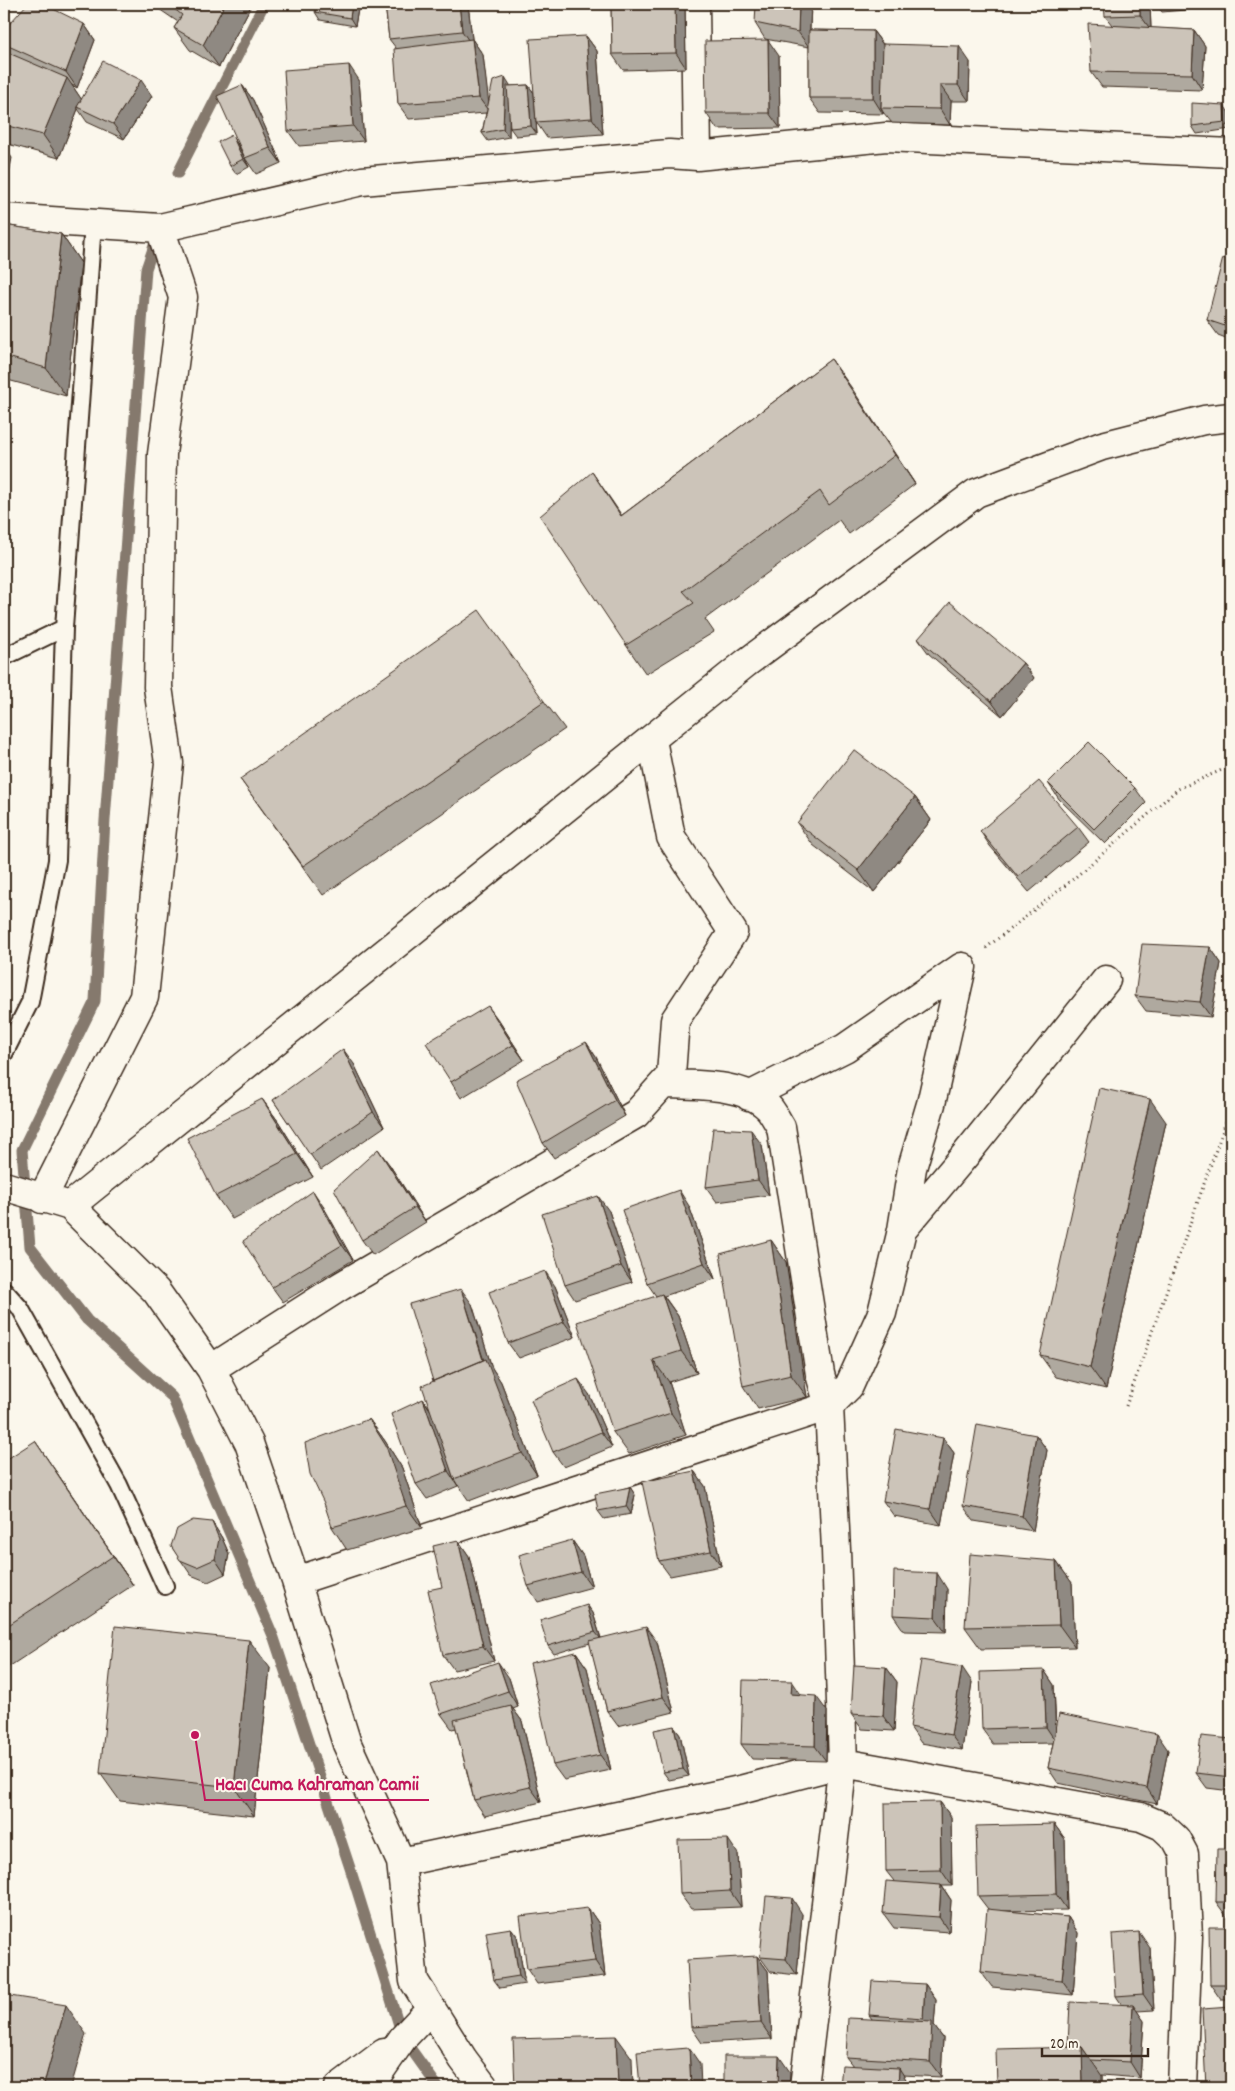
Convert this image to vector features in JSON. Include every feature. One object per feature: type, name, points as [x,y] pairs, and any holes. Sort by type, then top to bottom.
[{"type":"street","points":[[695,4],[697,156]]},
{"type":"street","points":[[4,218],[160,228],[362,181],[669,154],[697,156],[886,137],[1231,153]]},
{"type":"street","points":[[42,1199],[144,997],[169,763],[158,687],[162,454],[183,297],[160,228]]},
{"type":"street","points":[[70,1206],[746,663],[976,493],[1102,446],[1204,420],[1231,417]]},
{"type":"street","points":[[211,1369],[341,1286],[636,1114],[671,1075],[675,1020],[733,932],[671,837],[652,740]]},
{"type":"street","points":[[749,1096],[845,1048],[962,967]]},
{"type":"street","points":[[296,1580],[828,1406],[849,1386],[882,1313],[902,1230],[912,1168],[930,1104],[962,967]]},
{"type":"street","points":[[902,1230],[967,1153],[1106,980]]},
{"type":"street","points":[[663,1084],[719,1086],[749,1096],[768,1107],[781,1127],[820,1374],[828,1406],[836,1550],[843,1763],[804,2087]]},
{"type":"street","points":[[6,1187],[70,1206],[156,1291],[211,1369],[249,1442],[296,1580],[347,1744],[401,1862],[414,1981],[463,2059],[484,2087]]},
{"type":"street","points":[[401,1862],[740,1790],[843,1763],[1141,1817],[1162,1826],[1176,1839],[1184,1854],[1188,1937],[1182,2087]]},
{"type":"street","points":[[369,2087],[403,2038],[431,2008]]},
{"type":"street","points":[[339,2087],[403,2038]]},
{"type":"lane","points":[[4,1054],[30,1002],[57,860],[64,628],[93,223]]},
{"type":"lane","points":[[4,657],[64,628]]},
{"type":"lane","points":[[4,1290],[20,1308],[119,1486],[165,1586]]},
{"type":"path","points":[[962,967],[1072,880],[1178,789],[1231,766]]},
{"type":"path","points":[[1126,1406],[1230,1110],[1231,1014]]},
{"type":"building","points":[[27,4],[43,4],[84,24],[66,72],[4,44],[4,30]]},
{"type":"building","points":[[168,4],[225,4],[203,45],[174,28],[182,15]]},
{"type":"building","points":[[317,4],[352,4],[350,18],[315,12]]},
{"type":"building","points":[[385,4],[459,4],[462,31],[389,39]]},
{"type":"building","points":[[611,4],[675,4],[676,53],[612,54]]},
{"type":"building","points":[[756,4],[799,4],[798,32],[755,23]]},
{"type":"building","points":[[1104,4],[1140,4],[1140,15],[1105,16]]},
{"type":"building","points":[[1088,24],[1194,30],[1192,74],[1091,72]]},
{"type":"building","points":[[809,30],[873,31],[873,98],[809,98]]},
{"type":"building","points":[[586,36],[592,118],[536,122],[530,39]]},
{"type":"building","points":[[472,39],[479,98],[398,104],[394,49]]},
{"type":"building","points":[[768,40],[769,113],[706,113],[705,41]]},
{"type":"building","points":[[883,44],[959,46],[958,85],[940,85],[940,109],[881,108]]},
{"type":"building","points":[[4,51],[67,78],[43,135],[4,125]]},
{"type":"building","points":[[103,61],[141,80],[113,124],[77,107]]},
{"type":"building","points":[[349,65],[353,126],[288,131],[284,70]]},
{"type":"building","points":[[505,77],[503,129],[482,133],[493,81]]},
{"type":"building","points":[[242,85],[270,148],[245,158],[217,96]]},
{"type":"building","points":[[528,85],[531,126],[510,128],[507,86]]},
{"type":"building","points":[[1192,103],[1224,105],[1225,122],[1192,126]]},
{"type":"building","points":[[232,135],[243,159],[230,166],[218,142]]},
{"type":"building","points":[[4,225],[61,234],[46,368],[4,356]]},
{"type":"building","points":[[1223,258],[1231,260],[1231,328],[1207,320]]},
{"type":"building","points":[[831,359],[895,455],[829,505],[820,491],[683,591],[694,603],[626,645],[540,516],[592,472],[621,516]]},
{"type":"building","points":[[950,602],[1023,663],[991,701],[918,639]]},
{"type":"building","points":[[479,610],[544,701],[303,866],[240,779]]},
{"type":"building","points":[[1089,742],[1135,788],[1094,829],[1048,783]]},
{"type":"building","points":[[854,750],[915,797],[858,870],[797,823]]},
{"type":"building","points":[[1039,781],[1078,827],[1018,877],[980,831]]},
{"type":"building","points":[[1142,944],[1210,947],[1200,1002],[1135,996]]},
{"type":"building","points":[[488,1006],[513,1045],[451,1082],[426,1043]]},
{"type":"building","points":[[586,1042],[615,1100],[543,1143],[516,1080]]},
{"type":"building","points":[[343,1049],[373,1112],[310,1155],[273,1100]]},
{"type":"building","points":[[1099,1088],[1150,1099],[1090,1367],[1040,1355]]},
{"type":"building","points":[[262,1099],[297,1154],[216,1196],[187,1138]]},
{"type":"building","points":[[713,1128],[751,1130],[758,1180],[706,1187]]},
{"type":"building","points":[[378,1149],[415,1207],[362,1240],[334,1189]]},
{"type":"building","points":[[679,1190],[704,1263],[647,1283],[622,1210]]},
{"type":"building","points":[[313,1191],[342,1245],[272,1287],[243,1241]]},
{"type":"building","points":[[598,1196],[621,1266],[565,1285],[542,1214]]},
{"type":"building","points":[[771,1240],[791,1375],[743,1386],[720,1254]]},
{"type":"building","points":[[545,1271],[564,1322],[508,1343],[489,1292]]},
{"type":"building","points":[[461,1289],[483,1360],[433,1381],[409,1304]]},
{"type":"building","points":[[662,1294],[681,1351],[653,1360],[671,1413],[613,1432],[577,1322]]},
{"type":"building","points":[[486,1359],[522,1453],[454,1479],[422,1386]]},
{"type":"building","points":[[578,1379],[601,1432],[553,1452],[531,1400]]},
{"type":"building","points":[[423,1399],[448,1471],[416,1484],[391,1414]]},
{"type":"building","points":[[369,1419],[386,1446],[406,1506],[332,1527],[324,1503],[310,1474],[305,1443]]},
{"type":"building","points":[[977,1424],[1036,1435],[1022,1516],[963,1506]]},
{"type":"building","points":[[896,1429],[943,1438],[930,1509],[883,1501]]},
{"type":"building","points":[[35,1441],[113,1556],[4,1628],[4,1461]]},
{"type":"building","points":[[694,1471],[711,1551],[659,1561],[642,1482]]},
{"type":"building","points":[[630,1487],[626,1506],[598,1511],[595,1494]]},
{"type":"building","points":[[193,1520],[212,1522],[219,1539],[215,1559],[197,1567],[180,1560],[171,1546],[177,1529]]},
{"type":"building","points":[[458,1540],[483,1646],[443,1655],[428,1590],[442,1587],[433,1546]]},
{"type":"building","points":[[572,1540],[581,1572],[528,1586],[519,1555]]},
{"type":"building","points":[[970,1554],[1056,1561],[1059,1625],[965,1627]]},
{"type":"building","points":[[894,1571],[937,1573],[935,1617],[893,1615]]},
{"type":"building","points":[[587,1605],[595,1632],[548,1646],[540,1620]]},
{"type":"building","points":[[115,1626],[249,1640],[234,1787],[100,1773]]},
{"type":"building","points":[[646,1627],[663,1697],[607,1711],[589,1641]]},
{"type":"building","points":[[576,1652],[600,1755],[553,1765],[530,1663]]},
{"type":"building","points":[[921,1660],[962,1667],[951,1735],[910,1727]]},
{"type":"building","points":[[498,1662],[508,1691],[441,1714],[431,1685]]},
{"type":"building","points":[[854,1665],[886,1667],[883,1716],[851,1714]]},
{"type":"building","points":[[1044,1670],[1046,1727],[982,1729],[980,1672]]},
{"type":"building","points":[[743,1680],[792,1681],[791,1694],[816,1696],[815,1746],[741,1744]]},
{"type":"building","points":[[511,1706],[530,1787],[474,1800],[454,1720]]},
{"type":"building","points":[[1059,1714],[1157,1734],[1147,1788],[1048,1768]]},
{"type":"building","points":[[674,1726],[683,1769],[663,1772],[654,1730]]},
{"type":"building","points":[[1201,1736],[1231,1739],[1231,1777],[1196,1773]]},
{"type":"building","points":[[940,1802],[941,1870],[886,1871],[885,1803]]},
{"type":"building","points":[[1054,1824],[1056,1894],[978,1896],[976,1826]]},
{"type":"building","points":[[728,1839],[730,1891],[680,1894],[678,1840]]},
{"type":"building","points":[[1217,1849],[1231,1849],[1231,1902],[1216,1902]]},
{"type":"building","points":[[886,1881],[941,1885],[939,1917],[883,1913]]},
{"type":"building","points":[[766,1896],[792,1898],[786,1959],[760,1957]]},
{"type":"building","points":[[588,1908],[595,1961],[527,1969],[520,1916]]},
{"type":"building","points":[[987,1909],[1068,1917],[1062,1980],[981,1972]]},
{"type":"building","points":[[1209,1927],[1231,1927],[1231,1984],[1210,1984]]},
{"type":"building","points":[[511,1928],[519,1976],[494,1980],[486,1932]]},
{"type":"building","points":[[1139,1932],[1143,1994],[1116,1996],[1112,1934]]},
{"type":"building","points":[[757,1956],[761,2023],[691,2027],[687,1960]]},
{"type":"building","points":[[872,1981],[925,1984],[923,2019],[869,2015]]},
{"type":"building","points":[[4,1995],[66,2005],[43,2087],[4,2087]]},
{"type":"building","points":[[1070,2002],[1133,2005],[1130,2062],[1091,2060],[1082,2047],[1068,2047]]},
{"type":"building","points":[[1231,2007],[1231,2087],[1206,2087],[1202,2009]]},
{"type":"building","points":[[848,2018],[932,2022],[930,2062],[846,2057]]},
{"type":"building","points":[[616,2036],[618,2087],[515,2087],[513,2039]]},
{"type":"building","points":[[1082,2047],[1083,2087],[997,2087],[996,2049]]},
{"type":"building","points":[[689,2048],[691,2087],[640,2087],[637,2052]]},
{"type":"building","points":[[724,2056],[779,2056],[778,2087],[724,2087]]},
{"type":"building","points":[[842,2065],[899,2068],[898,2087],[840,2087]]},
{"type":"waterway","points":[[178,173],[264,4]]},
{"type":"waterway","points":[[157,237],[146,269],[105,820],[95,1001],[22,1150],[30,1247],[87,1320],[172,1397],[274,1638],[350,1868],[403,2038],[438,2087]]},
{"type":"place","name":"Hacı Cuma Kahraman Camii","points":[[195,1735]]}]
